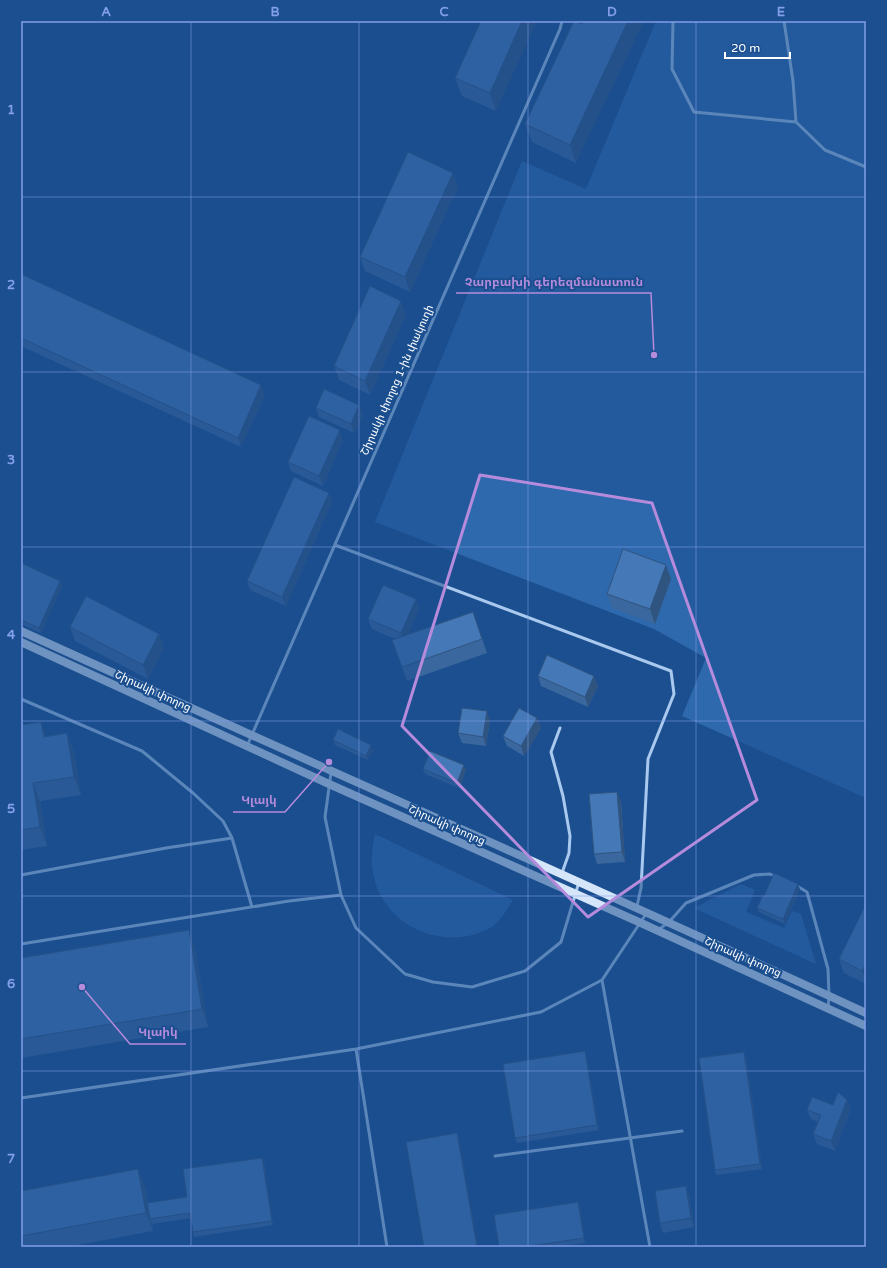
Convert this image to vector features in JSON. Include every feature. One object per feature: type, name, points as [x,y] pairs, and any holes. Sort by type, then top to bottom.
[{"type":"main road","name":"Շիրակի փողոց","points":[[21,631],[561,875],[669,922],[866,1014]]},
{"type":"main road","name":"Շիրակի փողոց","points":[[21,642],[329,784],[641,923],[866,1026]]},
{"type":"lane","name":"Շիրակի փողոց 1-ին փակուղի","points":[[247,746],[560,29],[562,21]]},
{"type":"lane","points":[[673,21],[672,69],[694,112],[796,122],[825,150],[866,167]]},
{"type":"lane","points":[[784,21],[793,81],[796,122]]},
{"type":"lane","points":[[335,545],[671,672],[674,694],[648,759],[642,888],[637,908]]},
{"type":"lane","points":[[21,699],[142,751],[223,821],[232,838],[252,907]]},
{"type":"lane","points":[[560,728],[552,752],[565,803],[570,836],[569,853],[561,875]]},
{"type":"lane","points":[[331,771],[324,816],[341,895],[356,928],[405,974],[433,982],[472,987],[525,971],[560,942],[579,882]]},
{"type":"lane","points":[[21,875],[166,848],[232,838]]},
{"type":"lane","points":[[658,931],[669,922],[686,903],[754,875],[770,874],[782,880]]},
{"type":"lane","points":[[794,884],[807,892],[828,969],[828,1008]]},
{"type":"lane","points":[[21,944],[252,907],[341,895]]},
{"type":"lane","points":[[21,1098],[356,1049],[541,1012],[602,980],[647,913]]},
{"type":"lane","points":[[602,980],[650,1247]]},
{"type":"lane","points":[[356,1049],[387,1247]]},
{"type":"lane","points":[[495,1156],[682,1131]]},
{"type":"highlighted area","points":[[480,475],[652,503],[757,800],[588,917],[402,726]]},
{"type":"shaded area","points":[[656,21],[866,21],[866,798],[682,716],[706,658],[654,629],[375,522],[522,161],[586,189]]},
{"type":"shaded area","points":[[375,834],[513,900],[504,914],[493,926],[475,934],[457,937],[438,936],[421,931],[405,922],[391,910],[380,895],[372,866],[372,850]]},
{"type":"shaded area","points":[[741,884],[755,890],[746,912],[784,928],[792,911],[801,914],[816,964],[694,908]]},
{"type":"building","points":[[481,21],[522,21],[490,93],[455,78]]},
{"type":"building","points":[[574,21],[582,24],[583,21],[628,21],[570,145],[525,124]]},
{"type":"building","points":[[408,152],[453,173],[405,277],[360,257]]},
{"type":"building","points":[[21,274],[261,385],[238,438],[21,338]]},
{"type":"building","points":[[370,286],[401,301],[365,381],[334,366]]},
{"type":"building","points":[[324,389],[359,405],[351,424],[316,408]]},
{"type":"building","points":[[309,416],[340,430],[319,476],[288,462]]},
{"type":"building","points":[[294,477],[329,493],[282,597],[247,581]]},
{"type":"building","points":[[623,549],[666,565],[650,609],[607,594]]},
{"type":"building","points":[[21,563],[60,581],[39,628],[21,620]]},
{"type":"building","points":[[383,585],[416,599],[401,633],[368,619]]},
{"type":"building","points":[[86,596],[159,634],[143,665],[70,627]]},
{"type":"building","points":[[473,612],[482,639],[402,667],[392,640]]},
{"type":"building","points":[[547,655],[594,676],[585,697],[538,676]]},
{"type":"building","points":[[462,708],[487,711],[483,737],[458,733]]},
{"type":"building","points":[[519,708],[537,718],[521,746],[503,736]]},
{"type":"building","points":[[41,722],[44,737],[67,733],[74,777],[33,783],[40,827],[21,830],[21,725]]},
{"type":"building","points":[[338,729],[371,745],[366,756],[333,740]]},
{"type":"building","points":[[430,751],[464,765],[457,783],[423,769]]},
{"type":"building","points":[[617,792],[622,852],[594,854],[589,794]]},
{"type":"building","points":[[774,873],[798,884],[783,919],[757,908]]},
{"type":"building","points":[[866,904],[866,963],[862,971],[839,959]]},
{"type":"building","points":[[189,930],[202,1009],[21,1039],[21,958]]},
{"type":"building","points":[[585,1051],[597,1125],[515,1138],[503,1064]]},
{"type":"building","points":[[744,1052],[760,1164],[715,1170],[699,1058]]},
{"type":"building","points":[[838,1092],[847,1100],[831,1141],[813,1134],[821,1115],[807,1110],[812,1097],[833,1105]]},
{"type":"building","points":[[457,1133],[477,1247],[424,1247],[406,1142]]},
{"type":"building","points":[[262,1158],[272,1221],[193,1232],[190,1213],[150,1219],[147,1203],[187,1197],[183,1169]]},
{"type":"building","points":[[138,1169],[146,1213],[21,1236],[21,1191]]},
{"type":"building","points":[[686,1186],[691,1218],[660,1223],[655,1191]]},
{"type":"building","points":[[578,1202],[584,1238],[524,1247],[499,1247],[494,1215]]},
{"type":"place","name":"Չարբախի գերեզմանատուն","points":[[654,355]]},
{"type":"place","name":"Կլայկ","points":[[329,762]]},
{"type":"place","name":"Կլաիկ","points":[[82,987]]}]
